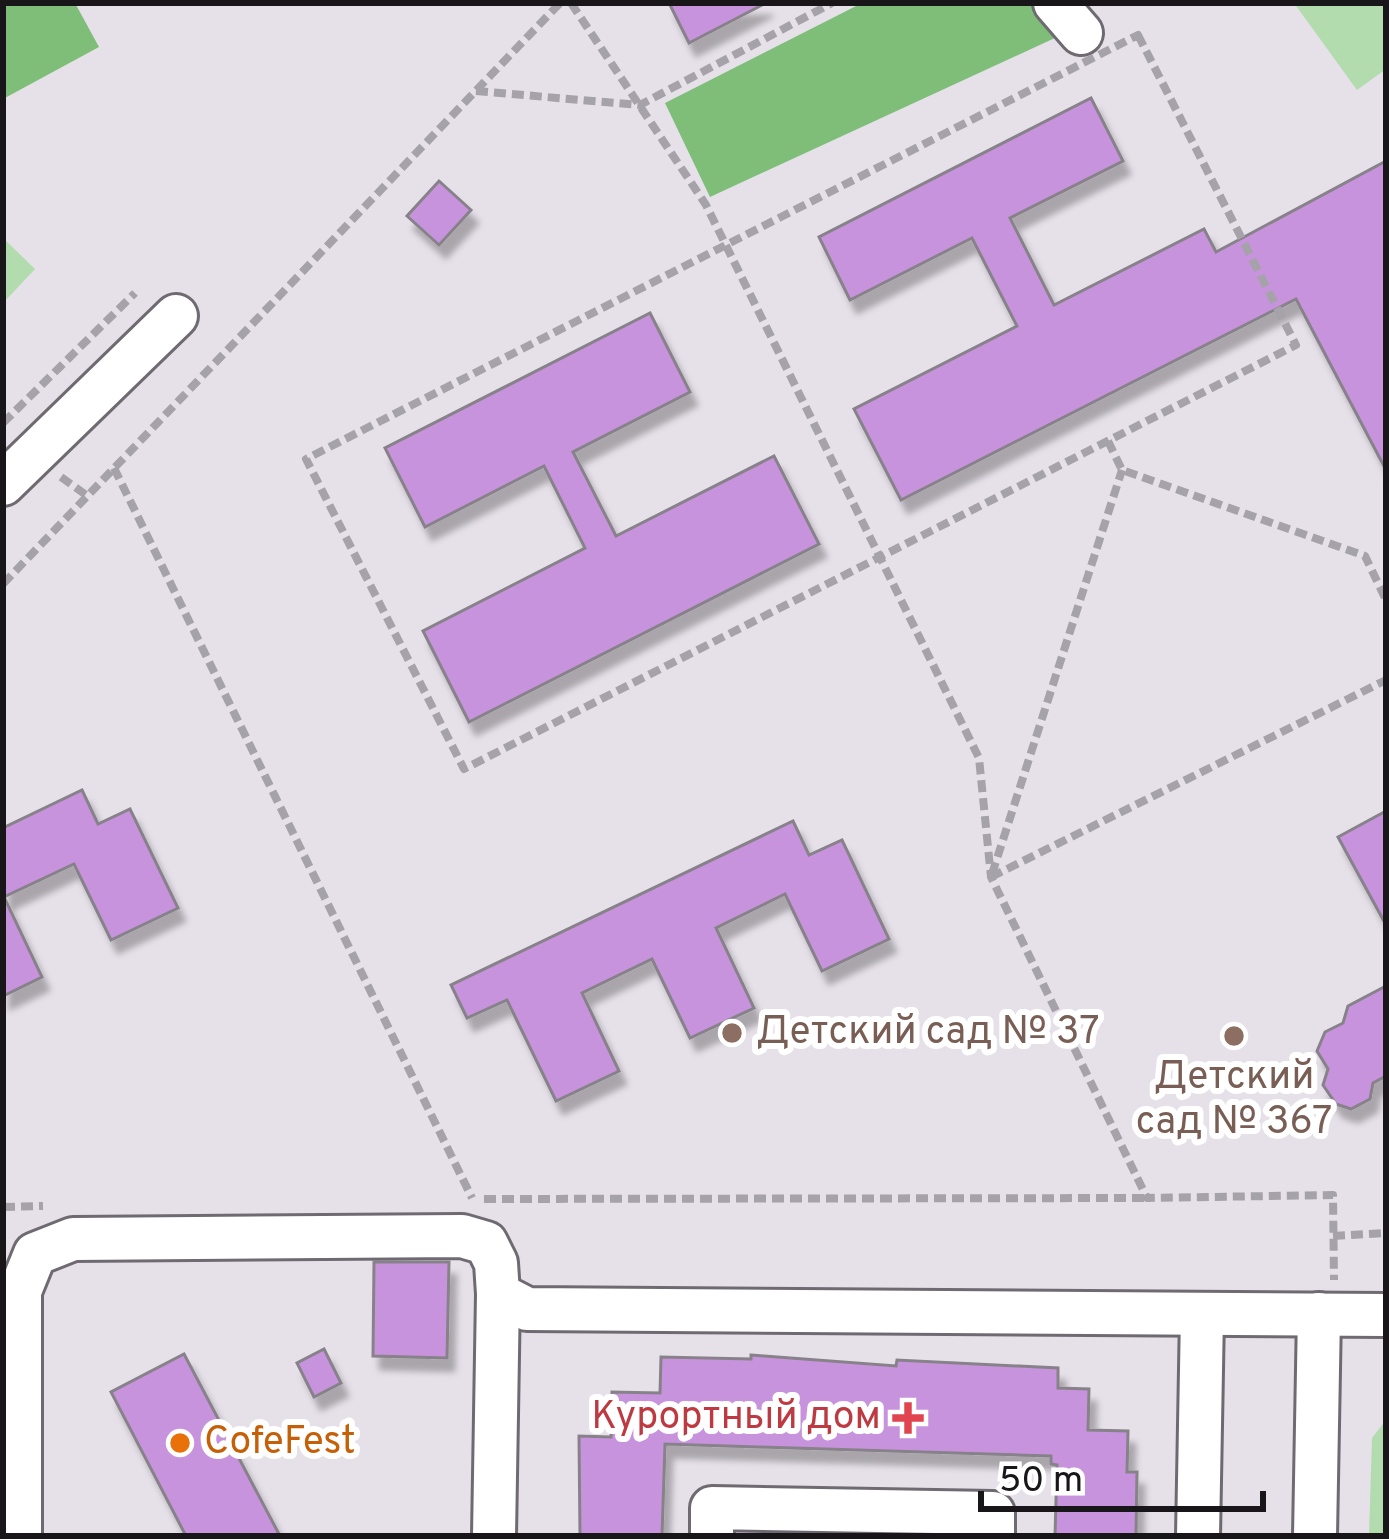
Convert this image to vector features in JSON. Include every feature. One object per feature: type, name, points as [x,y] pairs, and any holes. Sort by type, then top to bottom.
[{"type":"lane","points":[[13,463],[176,316]]},
{"type":"lane","points":[[20,1536],[12,1291],[35,1254],[73,1239],[462,1236],[486,1243],[496,1263],[494,1536]]},
{"type":"lane","points":[[498,1294],[527,1309],[1386,1315]]},
{"type":"lane","points":[[1198,1536],[1202,1313]]},
{"type":"lane","points":[[1315,1536],[1327,1314]]},
{"type":"lane","points":[[712,1536],[712,1508],[993,1513],[992,1536]]},
{"type":"path","points":[[3,584],[560,3]]},
{"type":"path","points":[[571,3],[706,205],[979,758],[991,877],[1147,1198]]},
{"type":"path","points":[[476,91],[640,105],[832,3]]},
{"type":"path","points":[[1138,35],[1296,345],[1108,441],[464,769],[306,459],[1138,35]]},
{"type":"path","points":[[3,423],[135,293]]},
{"type":"path","points":[[991,877],[1122,470],[1108,441]]},
{"type":"path","points":[[115,468],[473,1199]]},
{"type":"path","points":[[1122,470],[1365,556],[1386,600]]},
{"type":"path","points":[[991,877],[1386,680]]},
{"type":"path","points":[[449,1199],[1333,1196],[1327,1314]]},
{"type":"path","points":[[3,1207],[50,1206]]},
{"type":"path","points":[[1333,1237],[1386,1233]]},
{"type":"green space","points":[[3,3],[75,3],[99,47],[3,99]]},
{"type":"green space","points":[[862,3],[1041,3],[1070,31],[710,197],[665,103]]},
{"type":"green space","points":[[1294,3],[1386,3],[1386,69],[1357,90]]},
{"type":"green space","points":[[3,238],[35,269],[3,303]]},
{"type":"green space","points":[[1386,1420],[1386,1536],[1369,1536],[1372,1438]]},
{"type":"building","points":[[669,3],[766,3],[689,43]]},
{"type":"building","points":[[1091,98],[1123,161],[1010,218],[1054,305],[1204,229],[1216,252],[1386,161],[1386,470],[1296,299],[901,500],[854,409],[1017,326],[972,238],[850,300],[819,237]]},
{"type":"building","points":[[439,181],[471,210],[439,245],[407,216]]},
{"type":"building","points":[[650,313],[690,392],[573,452],[616,536],[774,456],[819,544],[469,722],[423,631],[585,548],[544,466],[425,527],[385,448]]},
{"type":"building","points":[[82,790],[98,824],[130,809],[178,908],[111,940],[74,864],[4,897],[42,977],[3,996],[3,828]]},
{"type":"building","points":[[1386,811],[1386,925],[1338,837]]},
{"type":"building","points":[[793,821],[809,855],[842,840],[889,939],[822,971],[785,894],[716,928],[754,1008],[690,1038],[652,959],[582,993],[619,1071],[556,1101],[507,1000],[467,1018],[451,985]]},
{"type":"building","points":[[1386,986],[1386,1076],[1373,1083],[1370,1099],[1351,1109],[1336,1104],[1323,1085],[1328,1069],[1317,1051],[1325,1032],[1343,1023],[1348,1006]]},
{"type":"building","points":[[374,1262],[449,1262],[447,1358],[373,1356]]},
{"type":"building","points":[[324,1349],[341,1383],[314,1397],[297,1363]]},
{"type":"building","points":[[184,1354],[280,1536],[186,1536],[111,1392]]},
{"type":"building","points":[[751,1355],[896,1366],[897,1360],[1058,1368],[1058,1388],[1089,1389],[1088,1430],[1128,1431],[1127,1472],[1137,1472],[1136,1536],[1055,1536],[1057,1465],[1051,1464],[1051,1456],[665,1444],[662,1536],[580,1536],[579,1436],[611,1437],[612,1392],[660,1393],[661,1357],[751,1359]]},
{"type":"place","name":"Детский сад № 37","points":[[732,1033]]},
{"type":"place","name":"Детский сад № 367","points":[[1234,1036]]},
{"type":"place","name":"Курортный дом","points":[[908,1418]]},
{"type":"place","name":"CofeFest","points":[[180,1443]]}]
